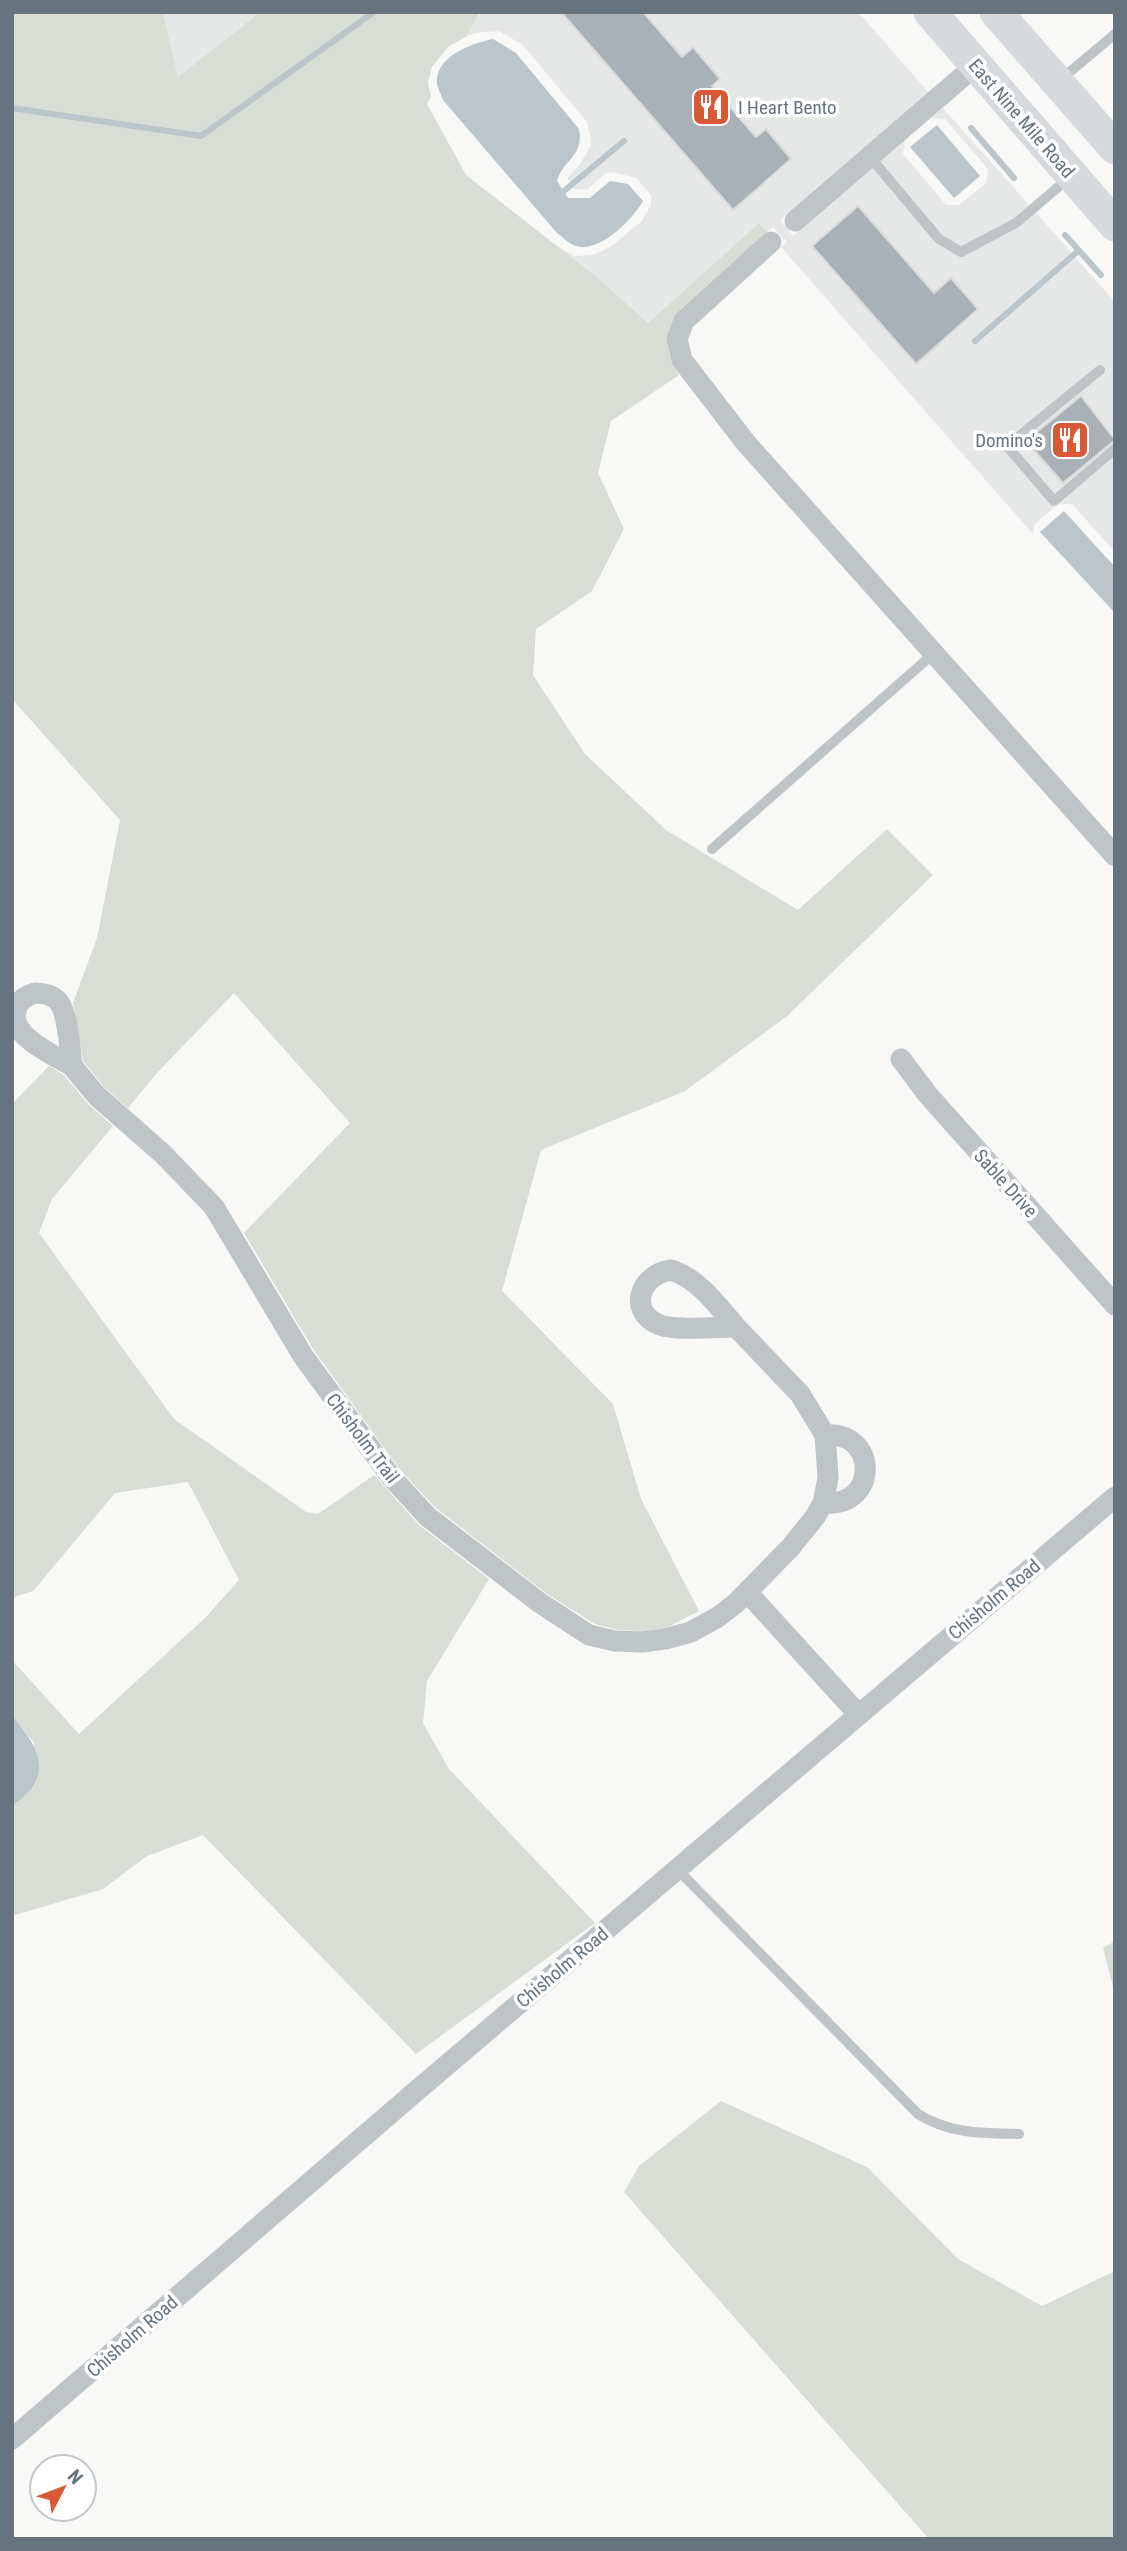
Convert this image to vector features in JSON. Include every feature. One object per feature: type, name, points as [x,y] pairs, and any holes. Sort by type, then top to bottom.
[{"type":"main road","name":"East Nine Mile Road","points":[[930,12],[1115,225]]},
{"type":"main road","points":[[996,12],[1115,148]]},
{"type":"street","points":[[795,220],[976,65]]},
{"type":"street","points":[[771,242],[684,321],[677,339],[682,360],[746,443],[1115,856]]},
{"type":"street","name":"Sable Drive","points":[[901,1059],[928,1095],[1115,1305]]},
{"type":"street","name":"Chisholm Trail","points":[[72,1066],[97,1096],[163,1154],[214,1208],[303,1356],[392,1478],[428,1517],[540,1603],[589,1635],[642,1642],[665,1639],[691,1632],[718,1617],[790,1548],[823,1503],[828,1478],[825,1435],[800,1394],[736,1326]]},
{"type":"street","points":[[823,1503],[834,1504],[847,1500],[858,1492],[865,1480],[866,1466],[862,1453],[853,1442],[841,1436],[825,1435]]},
{"type":"street","name":"Chisholm Road","points":[[12,2439],[1115,1497]]},
{"type":"street","points":[[747,1592],[859,1715]]},
{"type":"lane","points":[[1057,83],[1115,34]]},
{"type":"lane","points":[[870,156],[939,239],[961,253],[1016,223],[1072,176]]},
{"type":"lane","points":[[1100,370],[1007,446],[1054,501],[1115,449]]},
{"type":"lane","points":[[712,849],[933,654]]},
{"type":"lane","points":[[677,1869],[918,2114],[934,2125],[969,2132],[1020,2134]]},
{"type":"shaded area","points":[[12,12],[163,12],[178,77],[260,12],[480,12],[466,37],[449,46],[432,67],[428,82],[431,97],[427,104],[466,175],[598,278],[648,323],[759,223],[767,232],[674,319],[667,343],[672,364],[679,375],[611,421],[598,473],[624,529],[592,591],[536,629],[533,675],[585,754],[666,830],[798,910],[887,829],[933,875],[786,1017],[685,1091],[541,1150],[502,1291],[613,1404],[641,1499],[699,1611],[666,1628],[618,1630],[595,1624],[547,1594],[436,1508],[401,1471],[313,1349],[244,1233],[350,1123],[234,993],[156,1074],[128,1108],[105,1088],[83,1061],[73,1003],[97,938],[120,820],[12,699]]},
{"type":"shaded area","points":[[163,12],[260,12],[178,77]]},
{"type":"shaded area","points":[[480,12],[858,12],[929,93],[780,220],[793,236],[905,140],[903,154],[946,205],[959,205],[986,183],[988,169],[945,119],[932,118],[913,134],[943,108],[1115,302],[1115,552],[1072,504],[1058,504],[1034,525],[1033,534],[781,247],[787,242],[773,227],[767,232],[759,223],[648,323],[555,244],[574,256],[593,255],[610,247],[641,222],[651,205],[651,195],[636,178],[613,172],[604,174],[588,189],[574,189],[567,178],[590,147],[587,122],[522,44],[498,31],[475,33],[466,37]]},
{"type":"shaded area","points":[[493,39],[516,53],[579,129],[579,146],[557,181],[568,198],[590,198],[610,181],[628,184],[643,201],[631,217],[605,240],[595,245],[576,246],[557,233],[443,100],[437,84],[442,66],[465,48]]},
{"type":"shaded area","points":[[937,125],[980,176],[954,198],[910,147]]},
{"type":"shaded area","points":[[1064,511],[1115,567],[1115,613],[1040,532]]},
{"type":"shaded area","points":[[49,1066],[64,1075],[88,1104],[113,1126],[52,1199],[39,1233],[174,1419],[306,1512],[318,1514],[374,1475],[419,1525],[489,1579],[427,1681],[423,1723],[449,1769],[595,1923],[416,2054],[203,1835],[147,1856],[103,1889],[12,1916],[12,1806],[33,1786],[34,1743],[12,1715],[12,1660],[79,1734],[206,1617],[239,1580],[188,1482],[115,1493],[33,1591],[12,1598],[12,1104]]},
{"type":"shaded area","points":[[12,1715],[34,1748],[39,1767],[38,1776],[31,1789],[12,1806]]},
{"type":"shaded area","points":[[1115,1941],[1115,1995],[1103,1948]]},
{"type":"shaded area","points":[[721,2101],[867,2167],[958,2259],[1042,2306],[1115,2271],[1115,2539],[929,2539],[624,2192],[639,2166]]},
{"type":"building","points":[[561,12],[643,12],[682,57],[693,47],[720,79],[712,86],[756,137],[766,129],[791,159],[733,210]]},
{"type":"building","points":[[858,206],[934,293],[951,278],[978,309],[916,364],[812,246]]},
{"type":"building","name":"Domino's","points":[[1081,396],[1115,440],[1063,483],[1026,441]]},
{"type":"waterway","points":[[12,108],[201,136],[374,12]]},
{"type":"waterway","points":[[971,128],[1014,178]]},
{"type":"waterway","points":[[564,191],[624,141]]},
{"type":"waterway","points":[[1065,235],[1101,275]]},
{"type":"waterway","points":[[975,341],[1078,251]]},
{"type":"place","name":"I Heart Bento","points":[[711,107]]},
{"type":"place","name":"Domino's","points":[[1070,440]]}]
